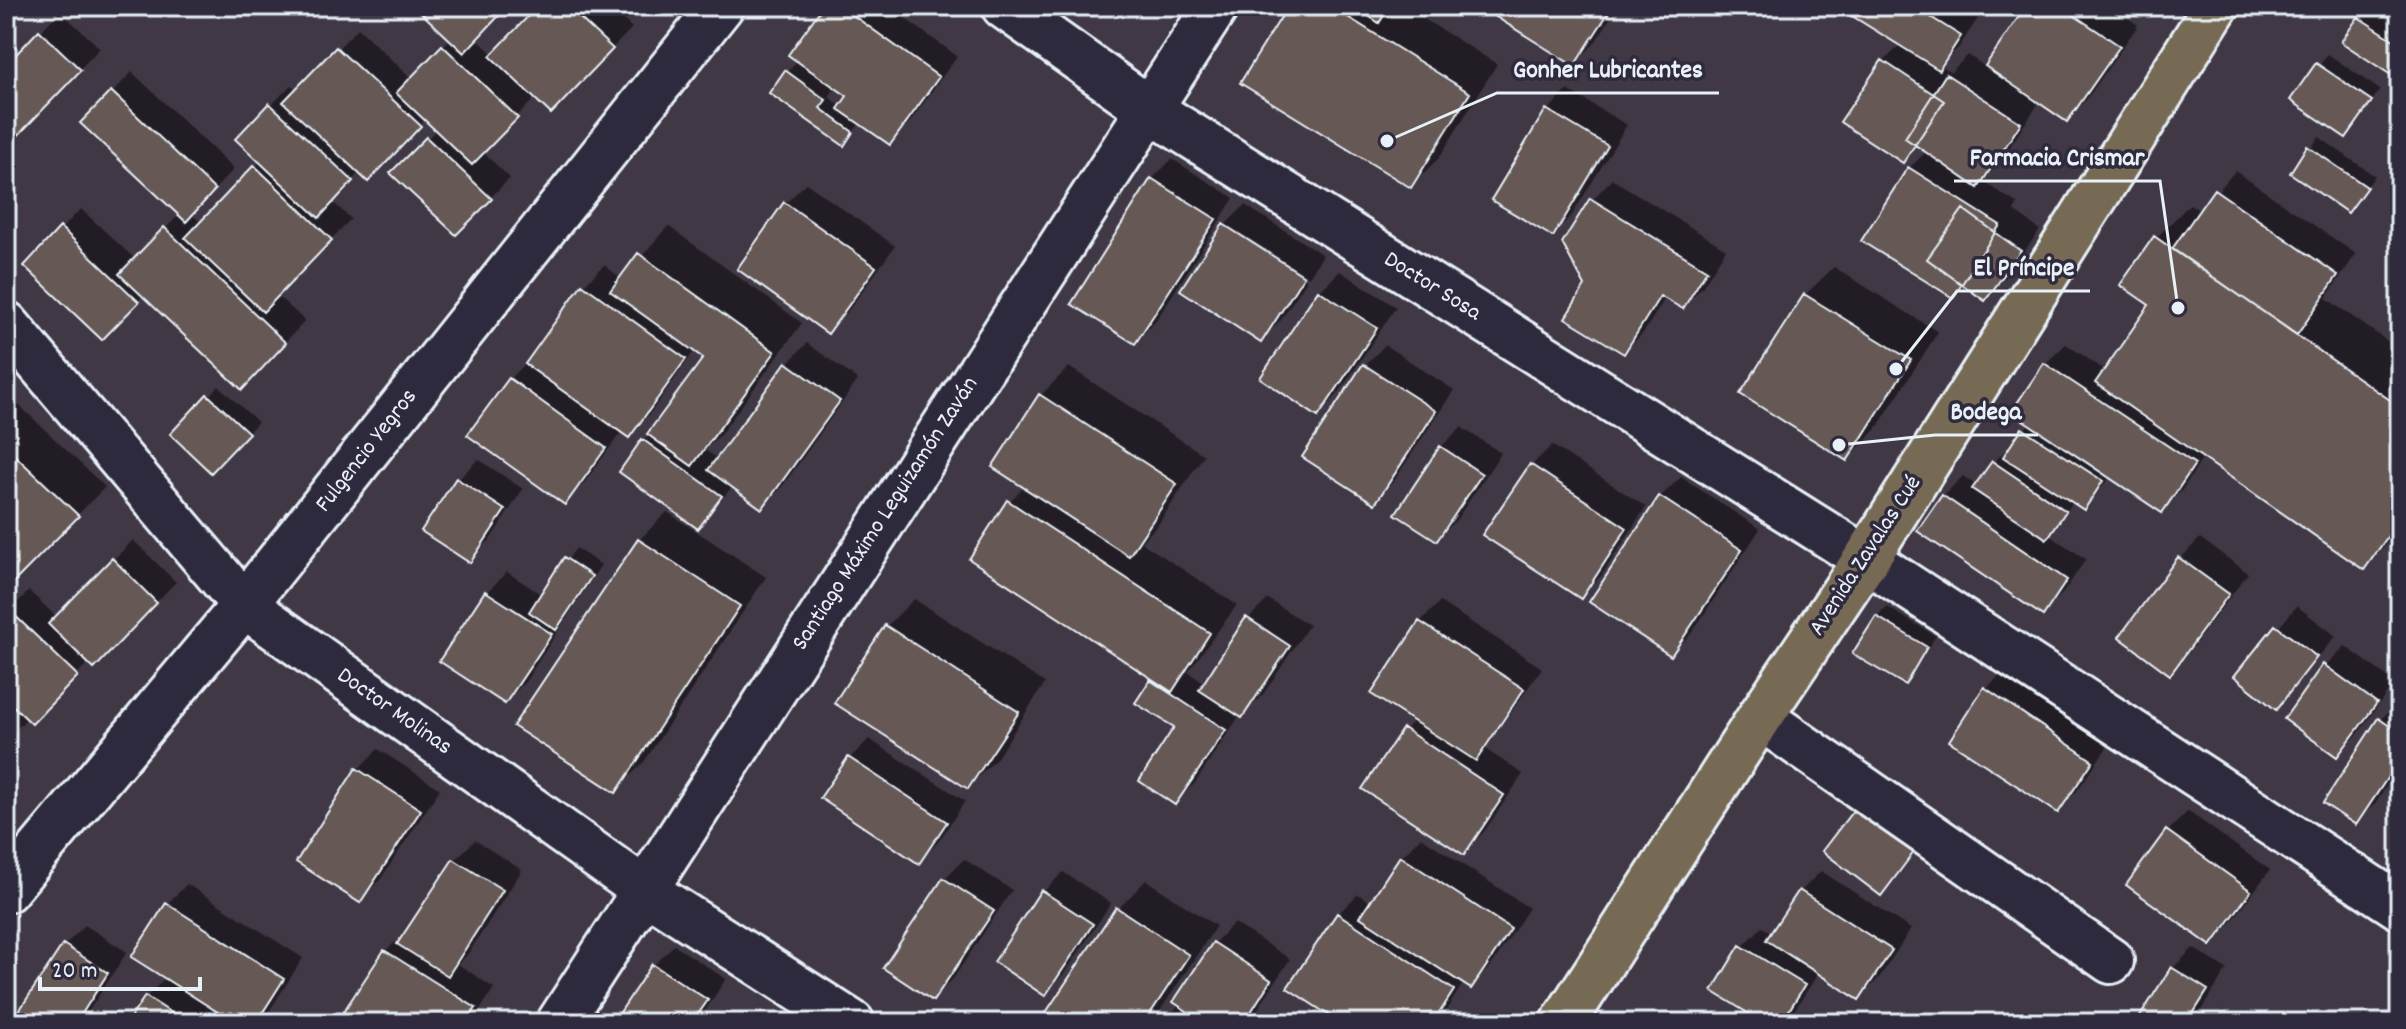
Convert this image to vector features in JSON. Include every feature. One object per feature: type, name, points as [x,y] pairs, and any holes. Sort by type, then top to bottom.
[{"type":"main road","name":"Avenida Zavalas Cué","points":[[1563,1023],[1866,559],[2216,6]]},
{"type":"street","name":"Fulgencio Yegros","points":[[6,890],[244,605],[721,6]]},
{"type":"street","name":"Doctor Sosa","points":[[1004,6],[1149,109],[1866,559],[2400,907]]},
{"type":"street","name":"Santiago Máximo Leguizamón Zaván","points":[[559,1023],[1216,6]]},
{"type":"street","name":"Doctor Molinas","points":[[6,324],[244,605],[643,889],[852,1023]]},
{"type":"street","points":[[1760,717],[2111,961]]},
{"type":"building","points":[[414,6],[508,6],[464,53]]},
{"type":"building","points":[[538,6],[567,6],[613,49],[551,114],[490,56]]},
{"type":"building","points":[[823,6],[840,6],[939,77],[890,145],[838,109],[847,96],[788,55]]},
{"type":"building","points":[[1288,6],[1330,6],[1470,93],[1411,188],[1240,83]]},
{"type":"building","points":[[1354,6],[1390,6],[1379,23]]},
{"type":"building","points":[[1499,6],[1613,6],[1574,66],[1493,15]]},
{"type":"building","points":[[1856,6],[1913,6],[1961,36],[1939,70],[1849,14]]},
{"type":"building","points":[[2026,6],[2060,6],[2120,46],[2067,122],[1985,66]]},
{"type":"building","points":[[2358,17],[2400,44],[2400,81],[2341,42]]},
{"type":"building","points":[[39,30],[81,70],[6,148],[6,65]]},
{"type":"building","points":[[442,45],[518,118],[472,165],[396,93]]},
{"type":"building","points":[[336,47],[421,126],[368,182],[283,102]]},
{"type":"building","points":[[1882,60],[1944,101],[1903,163],[1840,122]]},
{"type":"building","points":[[2316,63],[2372,101],[2346,138],[2290,100]]},
{"type":"building","points":[[785,70],[826,100],[820,108],[853,132],[844,146],[769,93]]},
{"type":"building","points":[[1946,74],[2021,123],[1978,188],[1905,138]]},
{"type":"building","points":[[111,91],[215,190],[186,222],[80,123]]},
{"type":"building","points":[[269,103],[353,181],[319,218],[235,139]]},
{"type":"building","points":[[1546,109],[1608,146],[1553,237],[1491,200]]},
{"type":"building","points":[[426,137],[492,199],[456,235],[390,173]]},
{"type":"building","points":[[2307,146],[2367,187],[2348,213],[2290,173]]},
{"type":"building","points":[[254,165],[332,240],[263,312],[185,238]]},
{"type":"building","points":[[1908,167],[2000,225],[1953,298],[1861,241]]},
{"type":"building","points":[[1151,178],[1216,219],[1135,344],[1071,304]]},
{"type":"building","points":[[2214,189],[2338,275],[2297,335],[2172,249]]},
{"type":"building","points":[[1590,198],[1707,270],[1683,309],[1660,296],[1624,354],[1565,318],[1585,286],[1562,243]]},
{"type":"building","points":[[784,202],[876,267],[828,334],[737,269]]},
{"type":"building","points":[[1963,209],[2021,251],[1985,301],[1927,259]]},
{"type":"building","points":[[1223,224],[1304,276],[1261,343],[1180,290]]},
{"type":"building","points":[[60,227],[139,302],[102,340],[24,266]]},
{"type":"building","points":[[164,227],[286,343],[242,390],[119,274]]},
{"type":"building","points":[[2154,236],[2400,407],[2400,519],[2364,570],[2095,383],[2149,305],[2120,285]]},
{"type":"building","points":[[638,253],[775,352],[692,466],[647,434],[703,358],[610,291]]},
{"type":"building","points":[[582,284],[686,359],[629,438],[525,364]]},
{"type":"building","points":[[1318,290],[1377,328],[1318,417],[1260,378]]},
{"type":"building","points":[[1804,294],[1911,360],[1847,461],[1740,394]]},
{"type":"building","points":[[786,362],[840,401],[762,509],[708,470]]},
{"type":"building","points":[[2044,363],[2195,464],[2162,513],[2011,412]]},
{"type":"building","points":[[1363,364],[1436,411],[1375,504],[1302,457]]},
{"type":"building","points":[[509,378],[606,448],[565,505],[467,435]]},
{"type":"building","points":[[207,394],[249,433],[211,473],[170,434]]},
{"type":"building","points":[[1039,394],[1177,484],[1129,556],[992,467]]},
{"type":"building","points":[[2022,428],[2103,481],[2084,510],[2003,457]]},
{"type":"building","points":[[642,439],[722,496],[698,529],[619,472]]},
{"type":"building","points":[[1440,446],[1482,474],[1437,541],[1395,514]]},
{"type":"building","points":[[6,447],[79,516],[6,590]]},
{"type":"building","points":[[1992,461],[2066,511],[2047,539],[1972,489]]},
{"type":"building","points":[[1530,464],[1627,528],[1581,599],[1482,535]]},
{"type":"building","points":[[456,478],[505,510],[470,563],[421,531]]},
{"type":"building","points":[[1942,495],[2067,580],[2043,616],[1917,531]]},
{"type":"building","points":[[1659,496],[1742,550],[1671,656],[1589,602]]},
{"type":"building","points":[[1007,500],[1210,633],[1172,692],[969,559]]},
{"type":"building","points":[[638,539],[740,606],[616,793],[513,726]]},
{"type":"building","points":[[564,557],[592,576],[556,630],[529,612]]},
{"type":"building","points":[[2178,557],[2229,594],[2170,675],[2119,637]]},
{"type":"building","points":[[112,558],[157,603],[94,669],[48,624]]},
{"type":"building","points":[[485,591],[552,634],[505,704],[439,661]]},
{"type":"building","points":[[8,609],[78,676],[32,724],[6,699]]},
{"type":"building","points":[[1876,616],[1927,647],[1905,685],[1852,654]]},
{"type":"building","points":[[1246,617],[1290,646],[1242,718],[1199,690]]},
{"type":"building","points":[[1419,621],[1524,689],[1476,761],[1371,694]]},
{"type":"building","points":[[885,625],[1019,712],[968,789],[834,703]]},
{"type":"building","points":[[2275,625],[2317,657],[2276,710],[2234,676]]},
{"type":"building","points":[[2323,664],[2377,703],[2337,757],[2284,719]]},
{"type":"building","points":[[1150,680],[1226,730],[1175,805],[1139,781],[1174,727],[1135,703]]},
{"type":"building","points":[[1984,687],[2093,761],[2058,813],[1949,741]]},
{"type":"building","points":[[2378,718],[2400,733],[2400,759],[2356,825],[2323,803]]},
{"type":"building","points":[[1403,728],[1504,795],[1464,855],[1362,789]]},
{"type":"building","points":[[848,757],[947,822],[919,864],[820,798]]},
{"type":"building","points":[[356,768],[421,810],[360,903],[296,862]]},
{"type":"building","points":[[1855,808],[1914,852],[1881,896],[1822,851]]},
{"type":"building","points":[[2166,830],[2251,891],[2211,946],[2126,885]]},
{"type":"building","points":[[1400,856],[1511,929],[1471,989],[1360,917]]},
{"type":"building","points":[[453,859],[503,890],[448,976],[397,944]]},
{"type":"building","points":[[943,878],[994,911],[933,1001],[883,968]]},
{"type":"building","points":[[1041,890],[1093,924],[1045,996],[994,962]]},
{"type":"building","points":[[1799,890],[1892,950],[1859,1000],[1766,940]]},
{"type":"building","points":[[166,903],[284,979],[256,1023],[235,1023],[131,957]]},
{"type":"building","points":[[1116,907],[1189,955],[1144,1023],[1039,1023]]},
{"type":"building","points":[[1337,913],[1454,990],[1433,1023],[1341,1023],[1287,988]]},
{"type":"building","points":[[1213,942],[1271,980],[1244,1023],[1205,1023],[1173,1002]]},
{"type":"building","points":[[63,944],[108,973],[76,1023],[11,1023]]},
{"type":"building","points":[[1740,945],[1805,985],[1781,1023],[1764,1023],[1712,991]]},
{"type":"building","points":[[384,950],[476,1008],[466,1023],[349,1023],[340,1017]]},
{"type":"building","points":[[652,964],[708,1000],[692,1023],[613,1023]]},
{"type":"building","points":[[2171,967],[2208,990],[2187,1023],[2136,1023]]},
{"type":"building","points":[[145,996],[187,1023],[127,1023]]},
{"type":"place","name":"Gonher Lubricantes","points":[[1387,141]]},
{"type":"place","name":"Farmacia Crismar","points":[[2178,308]]},
{"type":"place","name":"El Príncipe","points":[[1896,369]]},
{"type":"place","name":"Bodega","points":[[1839,445]]}]
